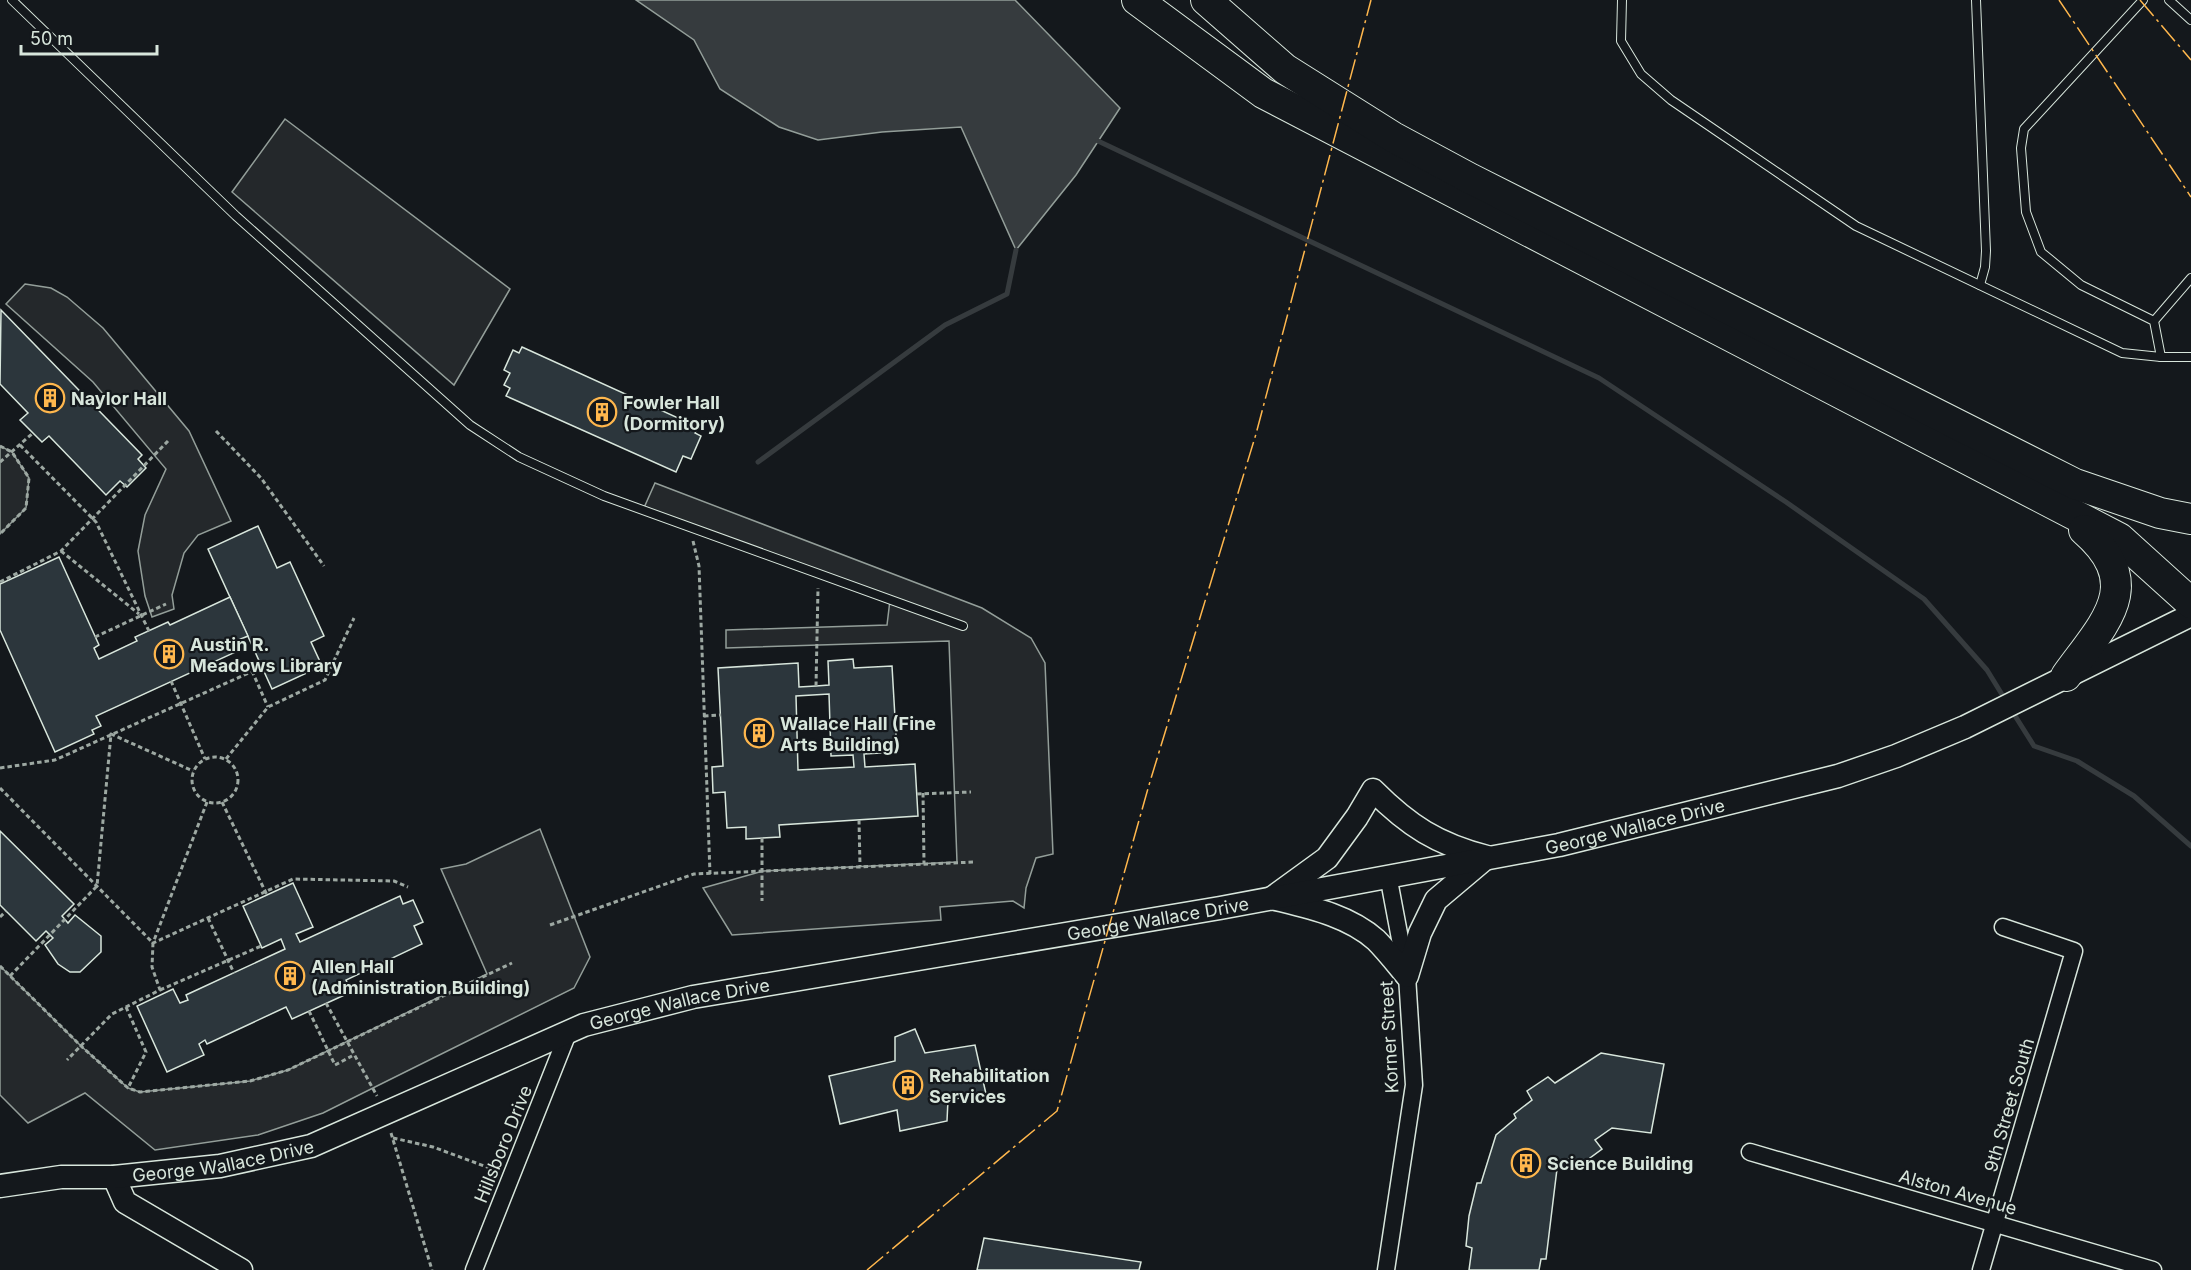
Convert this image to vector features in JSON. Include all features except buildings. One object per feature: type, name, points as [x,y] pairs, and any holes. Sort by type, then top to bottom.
[{"type":"highway","points":[[1137,0],[1263,93],[2067,496],[2130,524],[2187,581],[2191,589]]},
{"type":"highway","points":[[1206,0],[1285,69],[1393,137],[2067,496],[2119,538],[2191,603]]},
{"type":"highway","points":[[2067,496],[2191,519]]},
{"type":"highway","points":[[2066,676],[2110,613],[2117,584],[2112,561],[2067,496]]},
{"type":"street","name":"George Wallace Drive","points":[[0,1186],[60,1177],[114,1177],[220,1166],[311,1146],[567,1033],[612,1017],[693,997],[1272,898],[1559,845],[1838,776],[1896,756],[1965,727],[2191,615]]},
{"type":"street","points":[[1272,898],[1327,858],[1357,817],[1373,790],[1398,815],[1434,839],[1487,857]]},
{"type":"street","points":[[1407,976],[1420,933],[1436,900],[1487,857]]},
{"type":"street","name":"Korner Street","points":[[1386,1270],[1414,1085],[1407,976],[1388,875]]},
{"type":"street","points":[[1272,898],[1318,910],[1362,929],[1377,941],[1407,976]]},
{"type":"street","name":"9th Street South","points":[[1981,1270],[2074,951],[2003,927]]},
{"type":"street","name":"Hillsboro Drive","points":[[474,1270],[567,1033]]},
{"type":"street","name":"Alston Avenue","points":[[1750,1152],[2153,1270]]},
{"type":"street","points":[[114,1177],[125,1202],[242,1270]]},
{"type":"lane","points":[[12,0],[236,216],[470,425],[519,457],[604,496],[963,626]]},
{"type":"lane","points":[[1622,0],[1621,41],[1641,74],[1671,100],[1766,162],[1856,226],[2122,353],[2191,357]]},
{"type":"lane","points":[[1976,0],[1986,251],[1980,285]]},
{"type":"lane","points":[[2143,0],[2024,129],[2021,148],[2026,212],[2041,252],[2081,285],[2154,321]]},
{"type":"lane","points":[[2169,0],[2191,20]]},
{"type":"lane","points":[[2154,321],[2191,278]]},
{"type":"lane","points":[[2154,321],[2161,357]]},
{"type":"path","points":[[216,431],[261,478],[324,566]]},
{"type":"path","points":[[0,462],[33,433]]},
{"type":"path","points":[[0,582],[61,551],[168,441]]},
{"type":"path","points":[[20,445],[92,518],[149,631]]},
{"type":"path","points":[[0,446],[12,452],[30,478],[26,508],[0,534]]},
{"type":"path","points":[[690,527],[699,566],[710,874]]},
{"type":"path","points":[[61,551],[124,599],[141,616]]},
{"type":"path","points":[[816,686],[819,574]]},
{"type":"path","points":[[95,637],[166,604]]},
{"type":"path","points":[[226,759],[268,706],[325,680],[354,618]]},
{"type":"path","points":[[0,768],[54,760],[262,667]]},
{"type":"path","points":[[252,671],[268,706]]},
{"type":"path","points":[[171,681],[205,759]]},
{"type":"path","points":[[704,716],[721,715]]},
{"type":"path","points":[[111,734],[193,771]]},
{"type":"path","points":[[10,976],[97,886],[111,734]]},
{"type":"path","points":[[213,756],[226,759],[235,769],[238,782],[233,794],[222,802],[207,802],[196,795],[191,784],[193,771],[205,759],[213,756]]},
{"type":"path","points":[[0,788],[153,943]]},
{"type":"path","points":[[917,794],[971,792]]},
{"type":"path","points":[[923,794],[924,863]]},
{"type":"path","points":[[160,990],[152,967],[153,943],[207,802]]},
{"type":"path","points":[[222,802],[267,893]]},
{"type":"path","points":[[859,820],[860,866]]},
{"type":"path","points":[[762,838],[762,901]]},
{"type":"path","points":[[550,925],[694,874],[975,862]]},
{"type":"path","points":[[153,943],[267,893],[293,879],[394,881],[408,887]]},
{"type":"path","points":[[0,917],[6,911]]},
{"type":"path","points":[[208,918],[234,973]]},
{"type":"path","points":[[68,1060],[112,1014],[160,990],[261,946]]},
{"type":"path","points":[[0,966],[81,1046],[128,1088],[140,1092],[250,1081],[288,1070],[512,963]]},
{"type":"path","points":[[126,1007],[146,1052],[128,1088]]},
{"type":"path","points":[[309,1011],[335,1065],[353,1055]]},
{"type":"path","points":[[393,1138],[433,1147],[510,1176]]},
{"type":"shaded area","points":[[636,0],[1015,0],[1120,108],[1076,175],[1016,250],[961,127],[882,132],[818,140],[779,127],[720,89],[694,40]]},
{"type":"shaded area","points":[[285,119],[510,289],[454,385],[232,192]]},
{"type":"shaded area","points":[[25,284],[51,288],[67,297],[103,328],[189,431],[231,521],[198,535],[184,553],[172,595],[174,609],[152,617],[145,596],[138,551],[145,515],[166,469],[93,382],[6,304]]},
{"type":"shaded area","points":[[0,446],[12,452],[29,478],[26,508],[0,534]]},
{"type":"shaded area","points":[[655,483],[982,608],[1031,638],[1045,663],[1053,854],[1036,858],[1026,888],[1024,908],[1013,901],[940,907],[941,920],[732,935],[703,888],[763,871],[957,862],[949,641],[726,648],[726,630],[887,625],[890,600],[643,510]]},
{"type":"shaded area","points":[[540,829],[590,957],[574,988],[323,1113],[258,1135],[155,1150],[85,1093],[28,1123],[0,1095],[0,966],[81,1046],[128,1088],[140,1092],[250,1081],[288,1070],[487,974],[441,869],[466,864]]},
{"type":"waterway","points":[[1098,141],[1599,378],[1786,502],[1924,599],[1987,670],[2006,701]]},
{"type":"waterway","points":[[758,462],[945,325],[1007,294],[1016,250]]},
{"type":"waterway","points":[[2012,711],[2034,746],[2077,761],[2134,796],[2191,846]]},
{"type":"power","points":[[867,1270],[1057,1111],[1149,785],[1256,434],[1371,0]]},
{"type":"power","points":[[2059,0],[2191,197]]},
{"type":"power","points":[[2140,0],[2191,60]]},
{"type":"place","name":"Naylor Hall","points":[[50,398]]},
{"type":"place","name":"Fowler Hall (Dormitory)","points":[[602,412]]},
{"type":"place","name":"Austin R. Meadows Library","points":[[169,654]]},
{"type":"place","name":"Wallace Hall (Fine Arts Building)","points":[[759,733]]},
{"type":"place","name":"Allen Hall (Administration Building)","points":[[290,976]]},
{"type":"place","name":"Rehabilitation Services","points":[[908,1085]]},
{"type":"place","name":"Science Building","points":[[1526,1163]]}]
